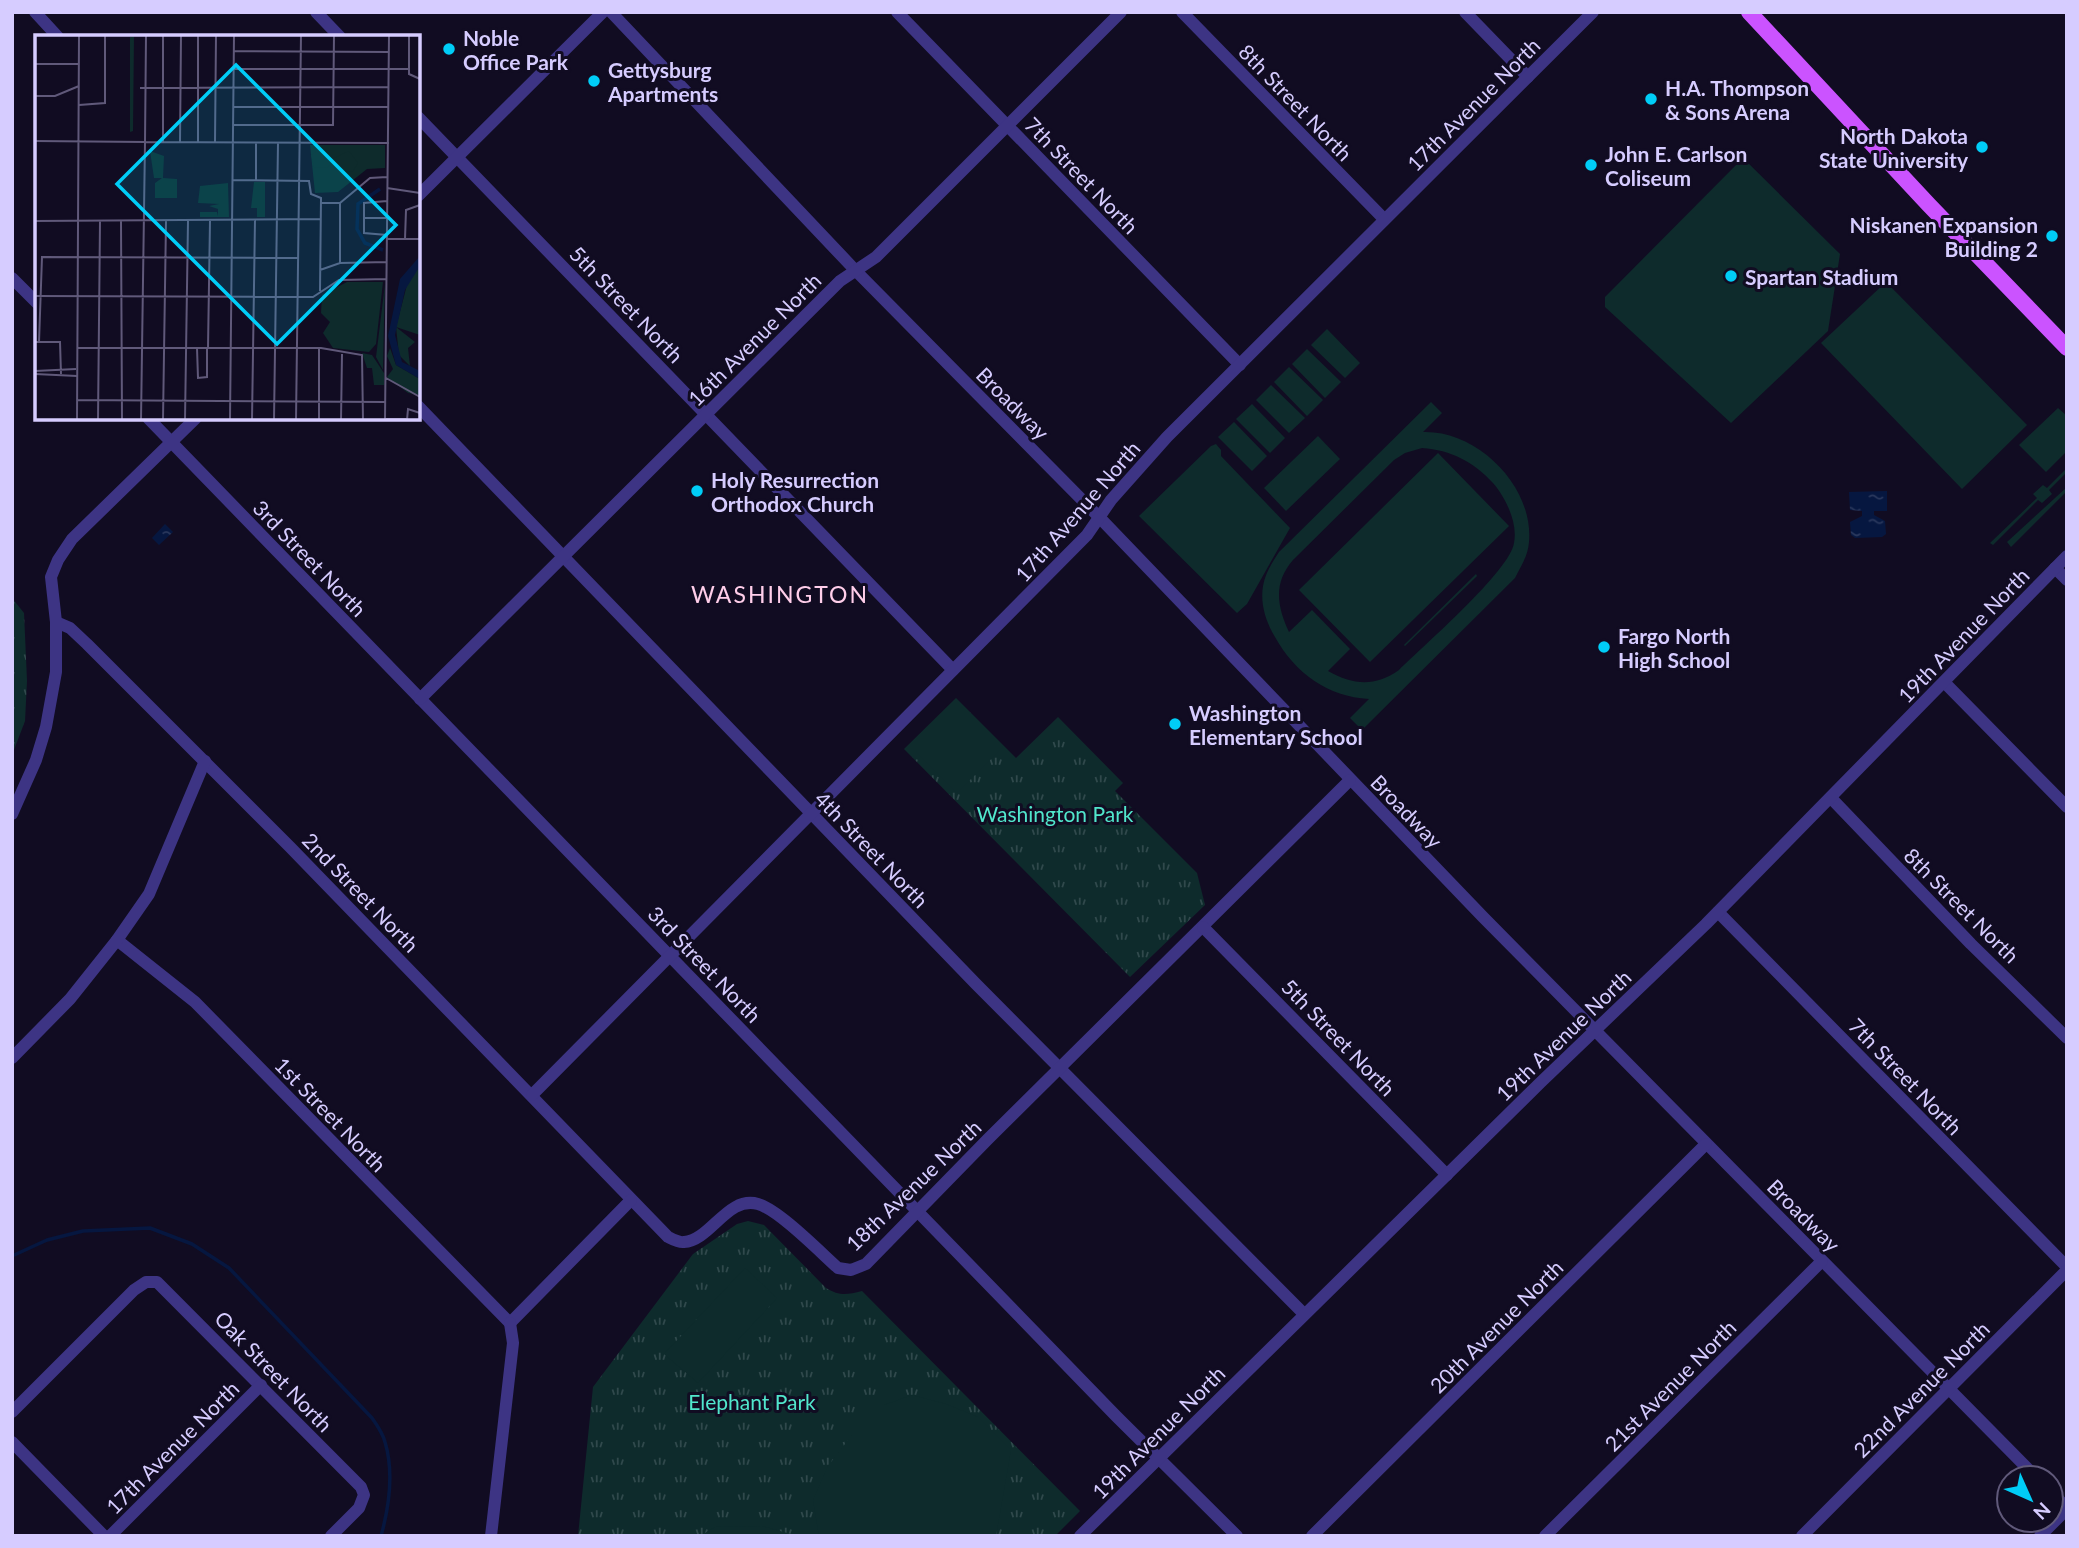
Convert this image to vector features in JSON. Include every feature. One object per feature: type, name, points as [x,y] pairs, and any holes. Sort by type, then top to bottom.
[{"type":"main road","points":[[1749,12],[2067,348]]},
{"type":"street","points":[[34,12],[56,35]]},
{"type":"street","points":[[316,12],[338,35]]},
{"type":"street","points":[[420,194],[603,12]]},
{"type":"street","name":"Broadway","points":[[611,12],[855,270],[1100,518],[1350,780],[2023,1464]]},
{"type":"street","name":"7th Street North","points":[[897,12],[1240,365]]},
{"type":"street","name":"16th Avenue North","points":[[420,699],[840,281],[876,257],[1121,12]]},
{"type":"street","name":"8th Street North","points":[[1182,12],[1384,219]]},
{"type":"street","points":[[1465,12],[1528,77]]},
{"type":"street","name":"17th Avenue North","points":[[531,1095],[1087,535],[1111,500],[1167,437],[1593,12]]},
{"type":"street","name":"5th Street North","points":[[420,119],[953,670]]},
{"type":"street","points":[[12,278],[35,301]]},
{"type":"street","name":"4th Street North","points":[[420,408],[811,814],[1304,1314]]},
{"type":"street","name":"3rd Street North","points":[[150,420],[917,1211],[1237,1536]]},
{"type":"street","points":[[12,814],[36,760],[46,727],[56,672],[56,622],[51,576],[58,560],[72,539],[194,420]]},
{"type":"street","name":"19th Avenue North","points":[[1080,1536],[1718,912],[2067,556]]},
{"type":"street","points":[[2055,568],[2067,580]]},
{"type":"street","name":"2nd Street North","points":[[56,622],[70,628],[88,644],[205,761],[631,1200]]},
{"type":"street","points":[[1944,682],[2067,807]]},
{"type":"street","points":[[12,1058],[59,1011],[117,940],[149,894],[205,761]]},
{"type":"street","name":"18th Avenue North","points":[[631,1200],[668,1237],[684,1242],[694,1239],[732,1209],[744,1203],[755,1203],[772,1209],[838,1268],[851,1270],[866,1264],[1350,780]]},
{"type":"street","name":"8th Street North","points":[[1831,798],[1971,944],[2067,1038]]},
{"type":"street","name":"7th Street North","points":[[1718,912],[2067,1269]]},
{"type":"street","name":"5th Street North","points":[[1203,927],[1447,1175]]},
{"type":"street","name":"1st Street North","points":[[117,940],[195,1002],[510,1323]]},
{"type":"street","name":"20th Avenue North","points":[[1312,1536],[1706,1144]]},
{"type":"street","points":[[491,1536],[513,1343],[510,1323],[631,1200]]},
{"type":"street","name":"21st Avenue North","points":[[1545,1536],[1822,1261]]},
{"type":"street","name":"22nd Avenue North","points":[[1802,1536],[2067,1269]]},
{"type":"street","name":"Oak Street North","points":[[12,1412],[134,1290],[151,1281],[164,1286],[359,1485],[363,1495],[359,1508],[331,1536]]},
{"type":"street","name":"17th Avenue North","points":[[110,1536],[261,1385]]},
{"type":"street","points":[[12,1441],[104,1536]]},
{"type":"street","points":[[2040,1536],[2067,1508]]},
{"type":"green space","name":"Spartan Stadium","points":[[1743,158],[1840,254],[1828,331],[1731,423],[1605,307],[1605,297]]},
{"type":"green space","points":[[1886,282],[2027,425],[1962,489],[1821,343]]},
{"type":"green space","points":[[1327,329],[1360,363],[1345,378],[1311,345]]},
{"type":"green space","points":[[1307,349],[1341,382],[1325,398],[1292,364]]},
{"type":"green space","points":[[1289,367],[1323,400],[1307,416],[1274,382]]},
{"type":"green space","points":[[1271,385],[1305,418],[1289,433],[1256,400]]},
{"type":"green space","points":[[1431,402],[1442,413],[1423,432],[1463,440],[1482,451],[1512,482],[1528,521],[1528,547],[1515,578],[1362,730],[1350,718],[1369,699],[1340,694],[1314,681],[1292,662],[1269,625],[1264,613],[1262,593],[1267,572],[1279,552]],"holes":[[[1422,448],[1433,449],[1470,463],[1498,489],[1510,511],[1514,527],[1514,543],[1509,556],[1482,589],[1399,670],[1381,679],[1364,682],[1337,676],[1328,671],[1350,649],[1312,610],[1289,632],[1280,604],[1282,577],[1293,560],[1394,460],[1405,453]]]},
{"type":"green space","points":[[1252,404],[1285,438],[1270,453],[1236,419]]},
{"type":"green space","points":[[2058,408],[2067,416],[2067,451],[2046,472],[2019,445]]},
{"type":"green space","points":[[1234,422],[1267,456],[1252,471],[1218,437]]},
{"type":"green space","points":[[1318,436],[1340,459],[1286,511],[1264,488]]},
{"type":"green space","points":[[1216,444],[1221,450],[1221,456],[1290,528],[1247,604],[1237,613],[1139,516]]},
{"type":"green space","points":[[1438,453],[1509,526],[1370,662],[1299,590]]},
{"type":"green space","points":[[2067,468],[2067,472],[2049,490],[2052,494],[2042,503],[2038,500],[1993,545],[1990,543],[2037,498],[2033,494],[2043,485],[2047,488]]},
{"type":"green space","points":[[2067,487],[2067,491],[2011,547],[2007,542]]},
{"type":"green space","points":[[1476,574],[1477,576],[1404,645]]},
{"type":"green space","points":[[12,598],[24,613],[27,681],[25,721],[12,755]]},
{"type":"green space","name":"Washington Park","points":[[956,698],[1016,758],[1058,717],[1123,783],[1115,791],[1197,873],[1205,905],[1130,977],[904,749]]},
{"type":"green space","points":[[962,707],[1003,747],[957,793],[916,752]]},
{"type":"green space","name":"Elephant Park","points":[[748,1221],[764,1225],[826,1288],[843,1294],[862,1291],[1080,1511],[1055,1536],[578,1536],[593,1387],[693,1254],[737,1224]]},
{"type":"green space","points":[[745,1268],[777,1298],[698,1383],[664,1354]]},
{"type":"green space","points":[[912,1395],[946,1404],[978,1417],[1011,1450],[996,1536],[819,1536],[813,1500],[828,1466],[852,1435],[884,1405]]},
{"type":"green space","points":[[762,1526],[798,1536],[700,1536],[715,1527]]},
{"type":"water","points":[[1887,491],[1887,511],[1874,511],[1874,515],[1885,521],[1886,534],[1882,537],[1855,538],[1851,535],[1850,522],[1862,516],[1862,511],[1850,510],[1849,492]]},
{"type":"water","points":[[165,524],[173,532],[159,545],[152,538]]},
{"type":"waterway","points":[[12,1256],[47,1240],[83,1231],[150,1228],[192,1244],[229,1268],[372,1418],[380,1430],[388,1453],[390,1477],[381,1536]]},
{"type":"place","name":"Noble Office Park","points":[[449,49]]},
{"type":"place","name":"Gettysburg Apartments","points":[[594,81]]},
{"type":"place","name":"H.A. Thompson & Sons Arena","points":[[1651,99]]},
{"type":"place","name":"North Dakota State University","points":[[1982,147]]},
{"type":"place","name":"John E. Carlson Coliseum","points":[[1591,165]]},
{"type":"place","name":"Niskanen Expansion Building 2","points":[[2052,236]]},
{"type":"place","name":"Spartan Stadium","points":[[1731,276]]},
{"type":"place","name":"Holy Resurrection Orthodox Church","points":[[697,491]]},
{"type":"place","name":"Fargo North High School","points":[[1604,647]]},
{"type":"place","name":"Washington Elementary School","points":[[1175,724]]},
{"type":"district","name":"WASHINGTON","points":[[780,594]]}]
